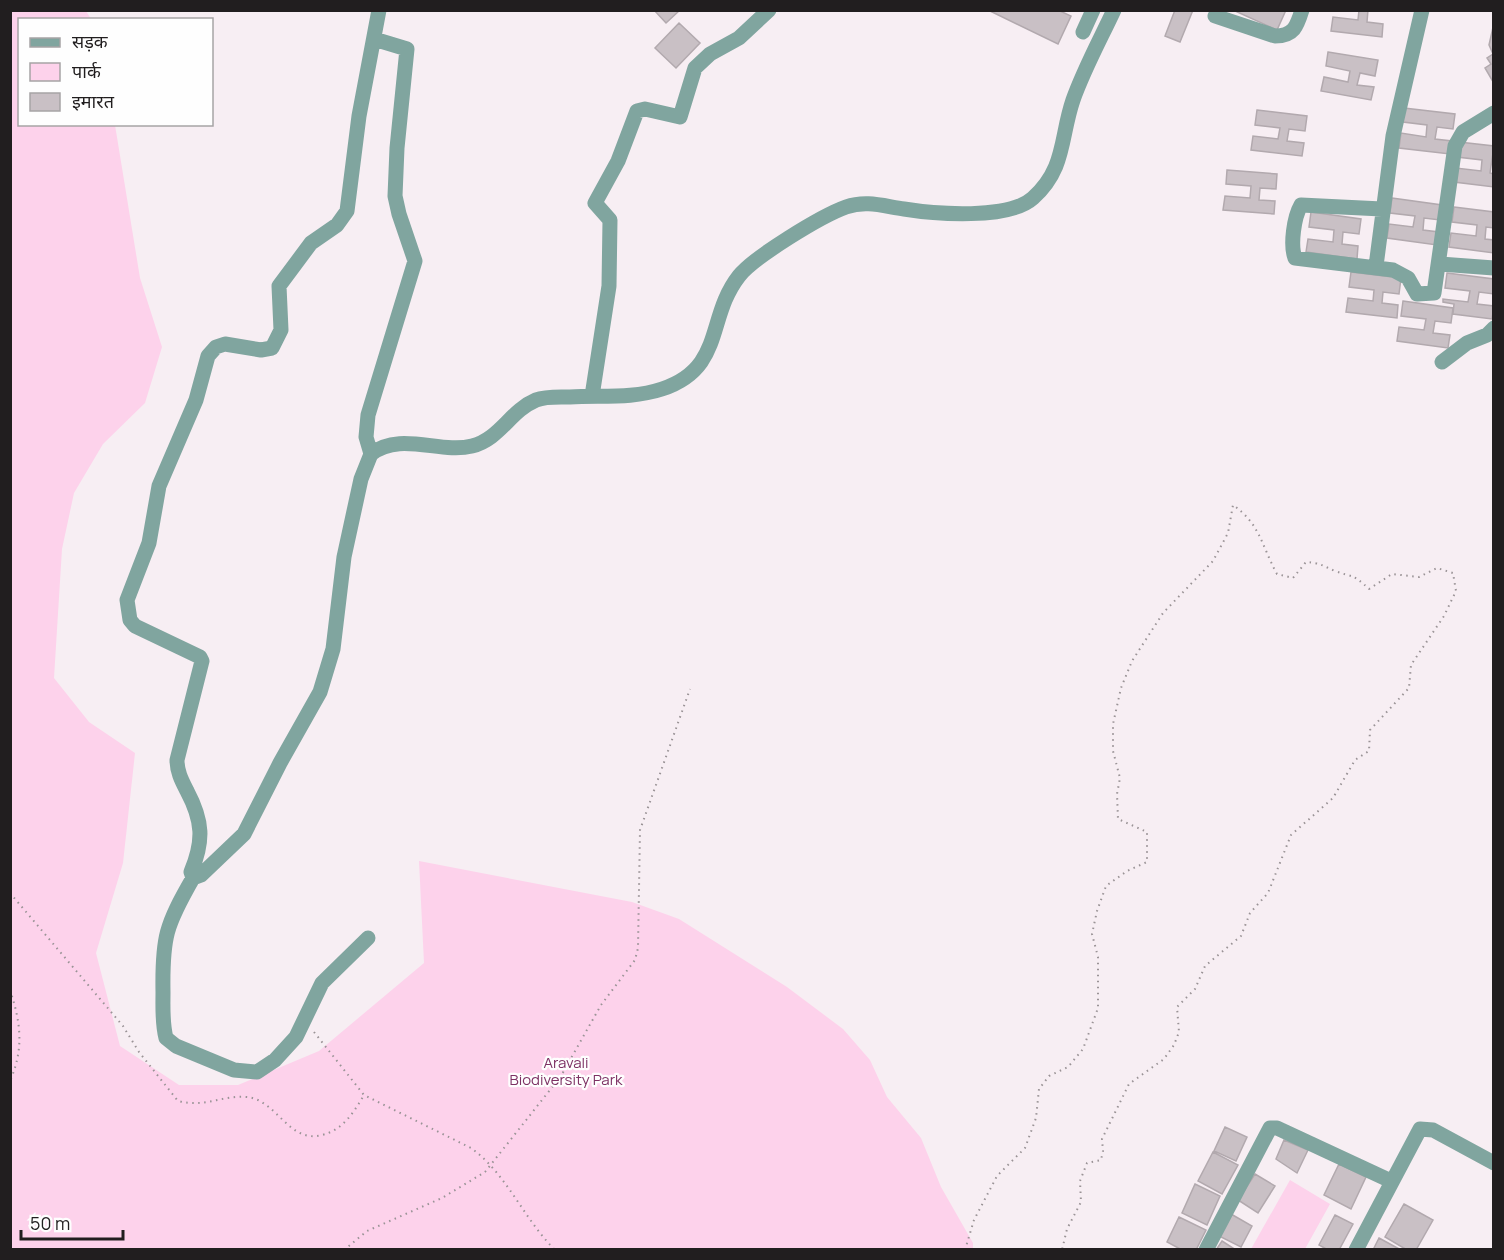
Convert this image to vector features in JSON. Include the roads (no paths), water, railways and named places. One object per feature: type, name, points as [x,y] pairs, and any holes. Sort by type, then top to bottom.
[{"type":"street","points":[[193,878],[191,872],[200,849],[202,830],[198,812],[178,774],[177,760],[202,661],[200,657],[135,626],[130,620],[127,600],[149,543],[159,486],[196,400],[208,356],[216,347],[225,344],[261,350],[272,348],[281,330],[279,286],[311,243],[337,225],[347,211],[359,116],[379,10]]},
{"type":"street","points":[[592,396],[609,286],[610,242],[610,220],[595,203],[618,161],[637,111],[645,109],[681,117],[695,68],[710,54],[739,38],[770,10]]},
{"type":"street","points":[[1083,32],[1093,10]]},
{"type":"street","points":[[368,938],[322,983],[296,1037],[276,1060],[257,1072],[234,1070],[176,1046],[166,1038],[163,1020],[163,945],[177,906],[193,878],[201,874],[244,834],[320,692],[333,650],[344,557],[361,479],[372,454],[391,445],[470,446],[497,434],[516,414],[536,400],[592,396],[638,396],[674,384],[693,372],[709,351],[726,300],[738,277],[762,256],[837,211],[858,204],[873,203],[921,211],[994,212],[1019,207],[1031,200],[1051,177],[1061,159],[1073,99],[1114,10]]},
{"type":"street","points":[[1215,16],[1275,36],[1284,36],[1297,27],[1302,10]]},
{"type":"street","points":[[1376,266],[1382,209],[1400,99],[1422,10]]},
{"type":"street","points":[[372,454],[366,437],[368,415],[415,261],[395,196],[396,148],[407,49],[374,39]]},
{"type":"street","points":[[1382,209],[1301,206],[1293,250],[1299,260],[1376,266],[1393,270],[1408,278],[1417,294],[1431,295],[1436,291],[1455,146],[1463,132],[1494,113]]},
{"type":"street","points":[[1440,264],[1494,268]]},
{"type":"street","points":[[1442,362],[1467,343],[1488,335],[1494,328]]},
{"type":"street","points":[[1206,1250],[1270,1128],[1277,1128],[1391,1181]]},
{"type":"street","points":[[1356,1250],[1420,1129],[1433,1130],[1494,1163]]},
{"type":"park label","name":"Aravali Biodiversity Park","points":[[566,1070]]}]
